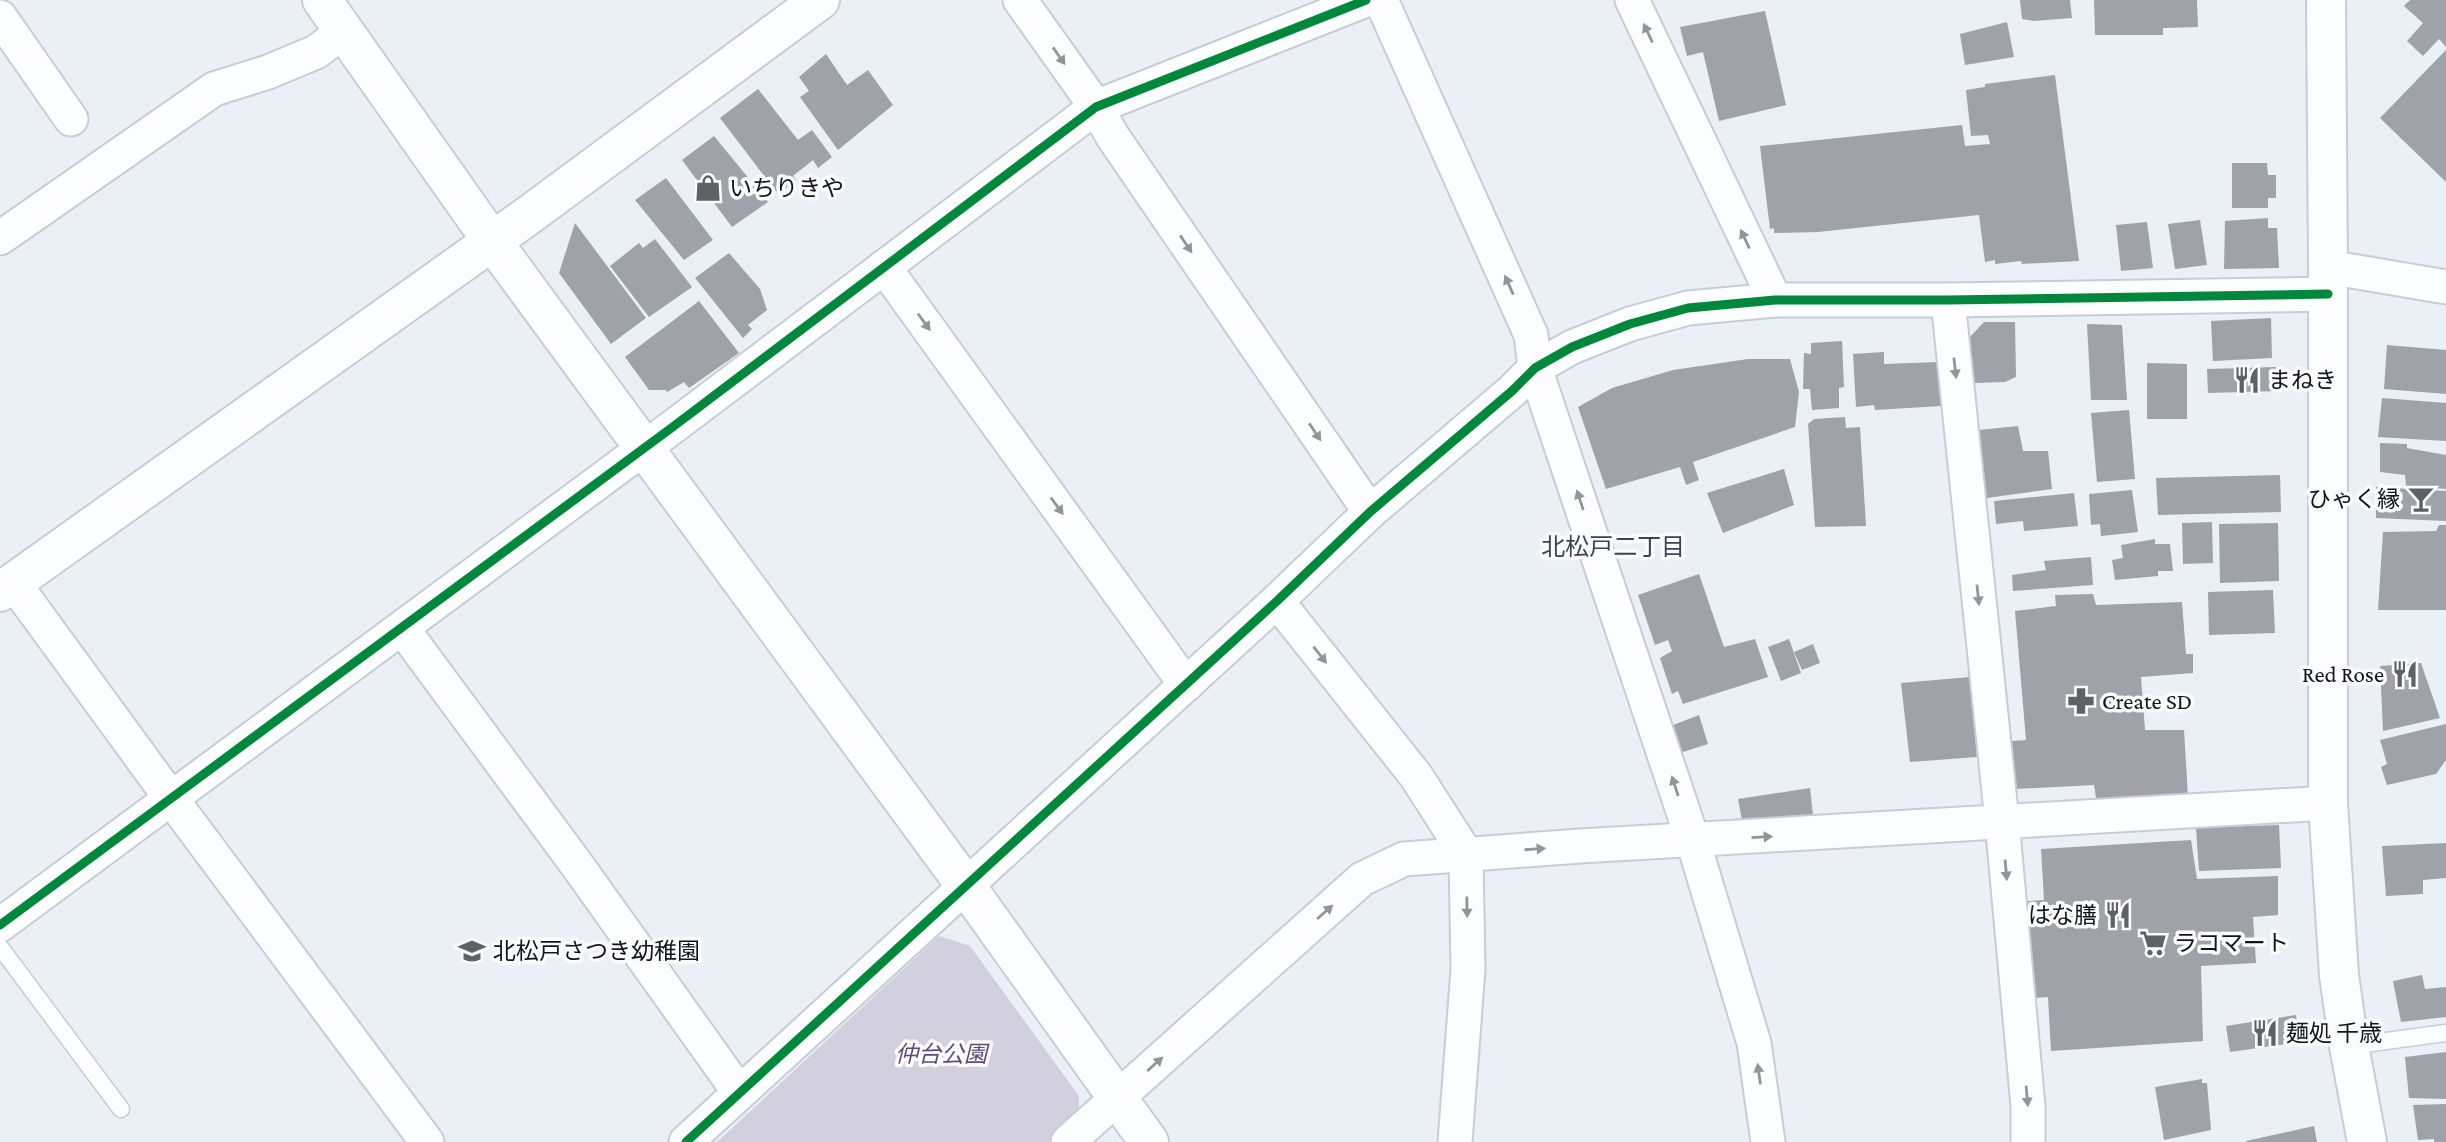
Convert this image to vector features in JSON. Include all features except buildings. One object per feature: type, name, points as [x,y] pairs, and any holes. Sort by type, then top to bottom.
[{"type":"street","points":[[322,0],[492,241],[966,886],[1149,1142]]},
{"type":"street","points":[[427,1142],[170,797],[7,587],[492,241],[820,0]]},
{"type":"street","points":[[1020,0],[1096,107],[1113,138],[1370,512]]},
{"type":"street","points":[[0,925],[402,628],[1096,107],[1366,0]]},
{"type":"street","points":[[1381,0],[1531,335],[1535,368],[1693,841],[1754,1043],[1768,1142]]},
{"type":"street","points":[[1632,0],[1775,300]]},
{"type":"street","points":[[2326,0],[2328,803],[2339,975],[2367,1142]]},
{"type":"street","points":[[0,17],[71,119]]},
{"type":"street","points":[[0,238],[214,89],[268,72],[316,52],[344,31]]},
{"type":"street","points":[[884,267],[1186,685]]},
{"type":"street","points":[[686,1142],[1186,685],[1370,512],[1512,391],[1535,368],[1572,347],[1630,324],[1688,309],[1775,300],[1948,300],[2328,280],[2446,287]]},
{"type":"street","points":[[1948,300],[2001,821],[2028,1106],[2028,1142]]},
{"type":"street","points":[[1277,601],[1416,776],[1466,854],[1468,970],[1455,1142]]},
{"type":"street","points":[[402,628],[577,865],[739,1092]]},
{"type":"street","points":[[1068,1142],[1362,879],[1404,859],[2328,803]]},
{"type":"lane","points":[[0,947],[121,1109]]},
{"type":"lane","points":[[2349,1046],[2446,1033]]},
{"type":"green space","name":"仲台公園","points":[[939,936],[970,946],[1079,1096],[1079,1114],[1049,1142],[717,1142]]},
{"type":"cycle path","points":[[0,925],[674,426],[1096,107],[1366,0]]},
{"type":"cycle path","points":[[686,1142],[1277,601],[1370,512],[1512,391],[1535,368],[1572,347],[1630,324],[1688,308],[1775,300],[2328,294]]},
{"type":"place","name":"いちりきや","points":[[708,188]]},
{"type":"place","name":"まねき","points":[[2247,380]]},
{"type":"place","name":"ひゃく縁","points":[[2421,499]]},
{"type":"place","name":"Red Rose","points":[[2405,674]]},
{"type":"place","name":"Create SD","points":[[2081,701]]},
{"type":"place","name":"はな膳","points":[[2118,915]]},
{"type":"place","name":"ラコマート","points":[[2153,943]]},
{"type":"place","name":"北松戸さつき幼稚園","points":[[472,951]]},
{"type":"place","name":"麺処 千歳","points":[[2265,1033]]},
{"type":"district","name":"北松戸二丁目","points":[[1613,547]]}]
